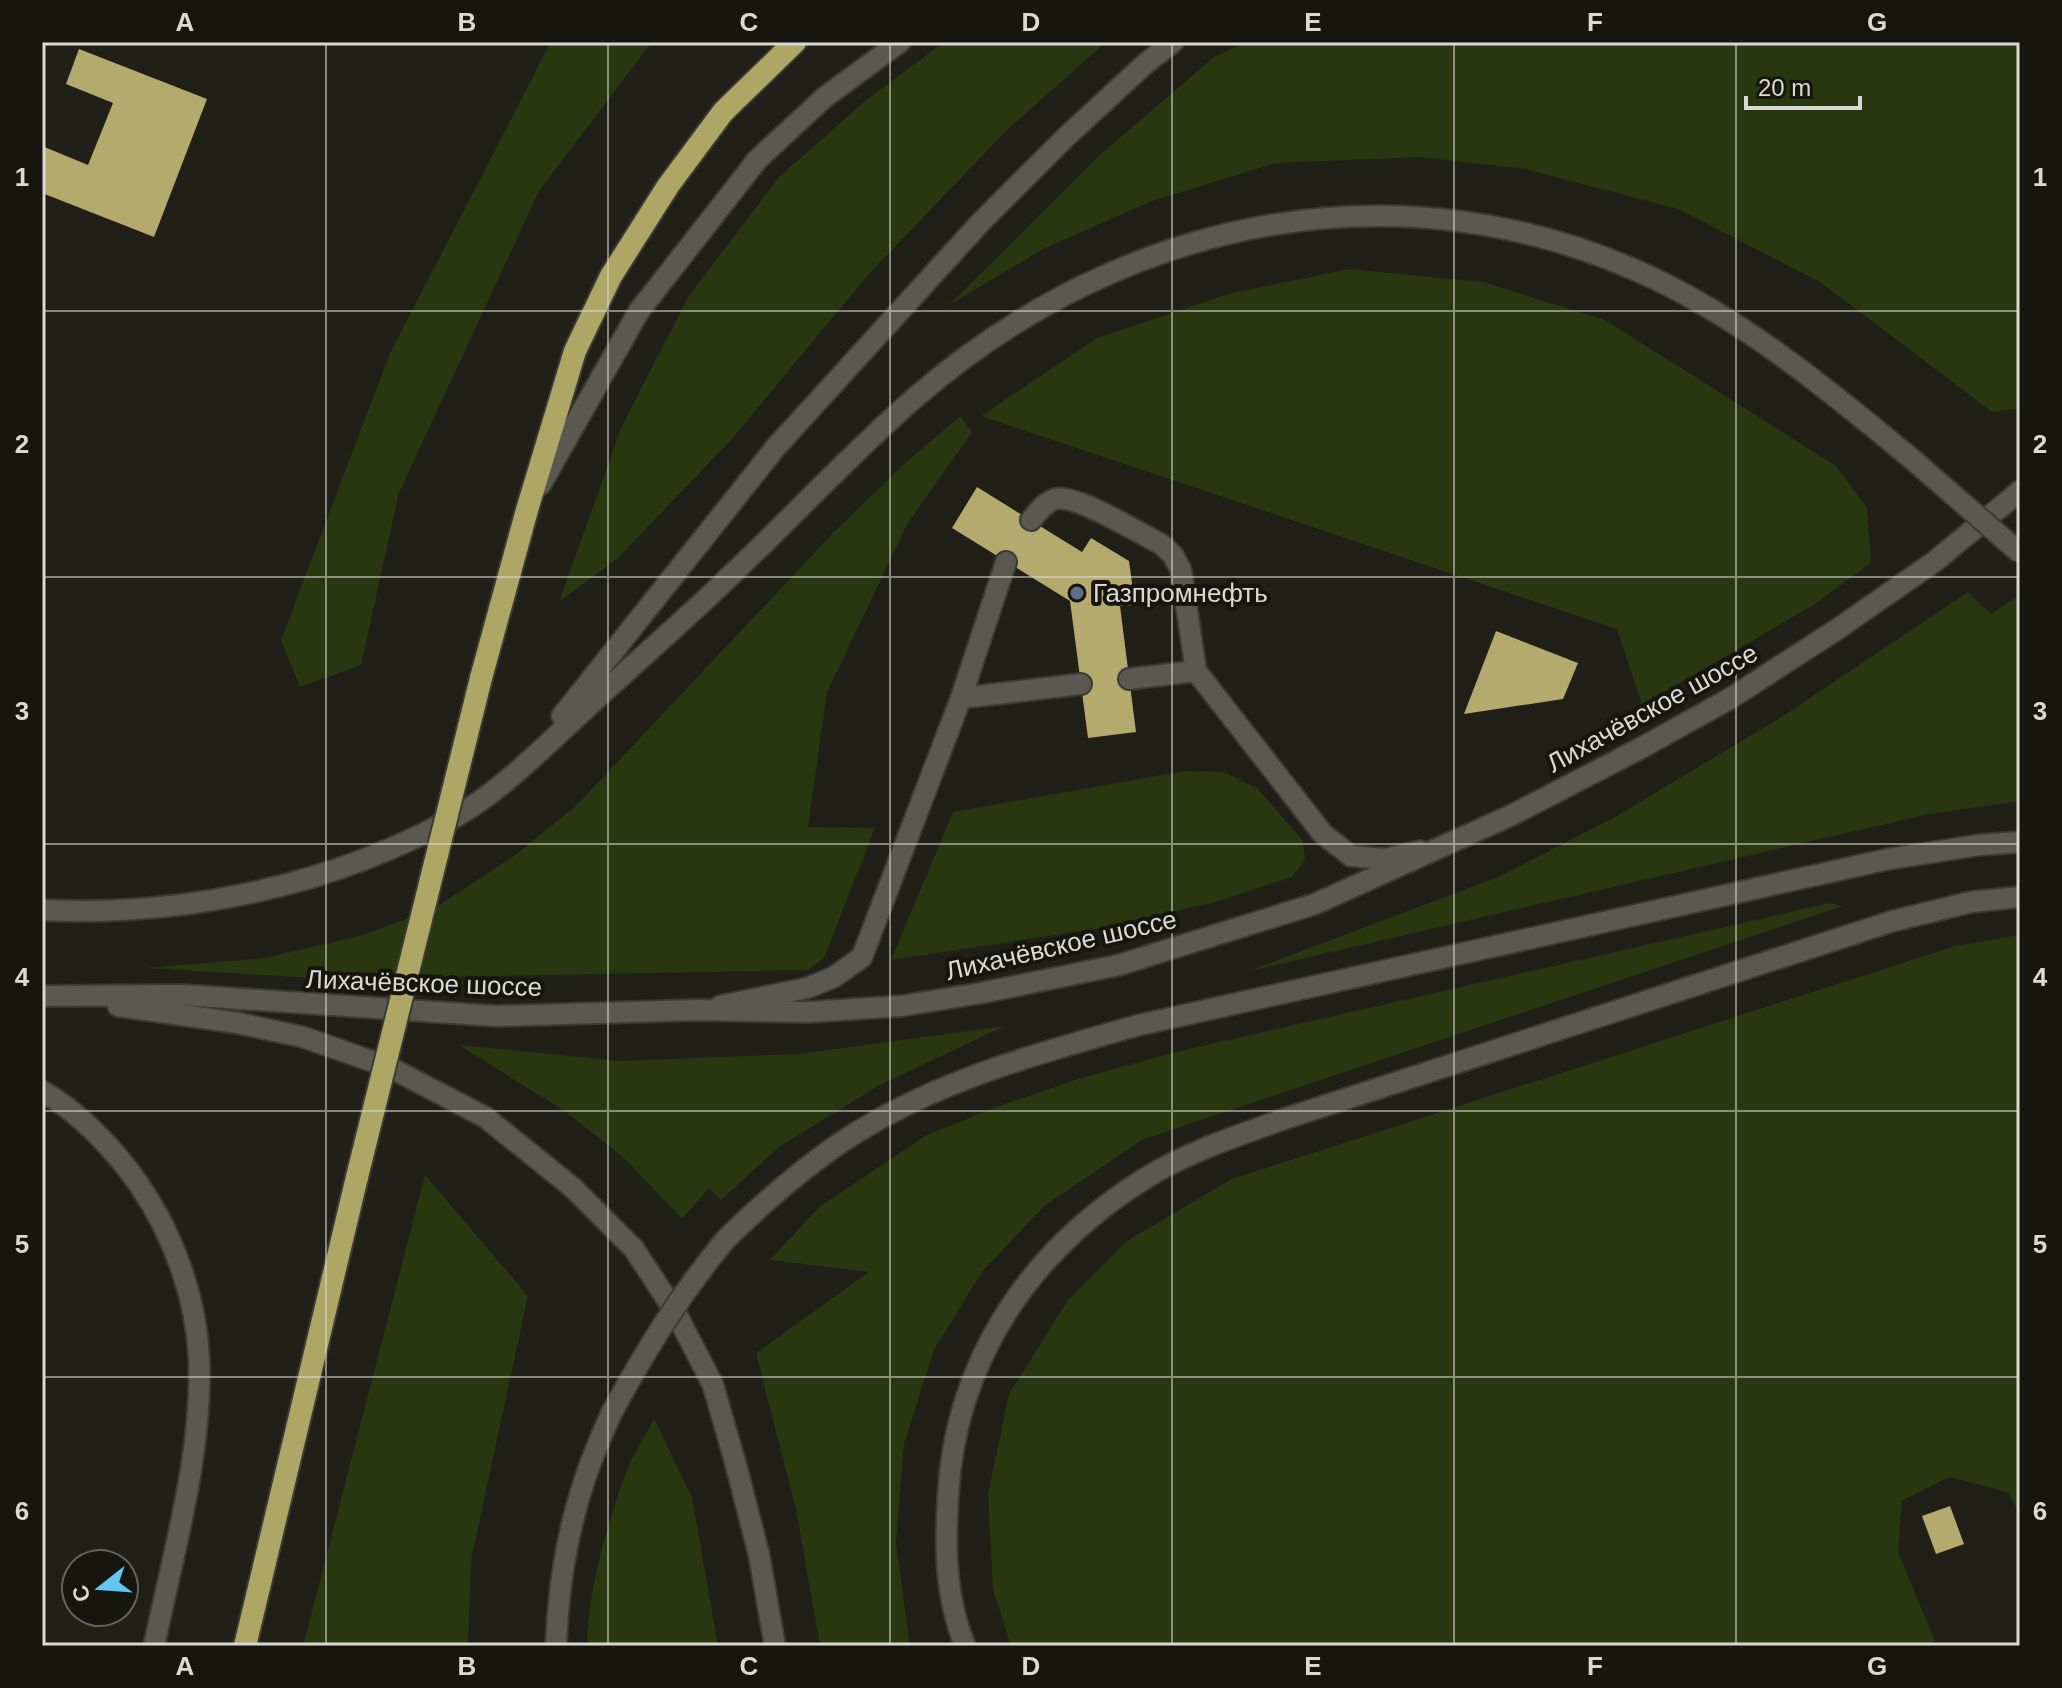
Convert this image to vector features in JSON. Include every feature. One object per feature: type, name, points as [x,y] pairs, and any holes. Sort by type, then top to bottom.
[{"type":"highway","points":[[245,1646],[481,678],[575,351],[611,276],[668,186],[723,112],[795,42]]},
{"type":"main road","points":[[527,510],[639,311],[705,223],[758,159],[825,97],[900,42]]},
{"type":"main road","points":[[523,766],[776,447],[980,223],[1066,137],[1173,42]]},
{"type":"main road","points":[[42,910],[160,906],[235,895],[327,873],[391,848],[465,812],[523,766],[729,578],[928,387],[994,336],[1054,300],[1122,266],[1196,241],[1278,224],[1365,215],[1434,218],[1504,227],[1570,244],[1657,280],[1743,331],[1828,389],[2020,553]]},
{"type":"main road","name":"Лихачёвское шоссе","points":[[46,996],[183,995],[496,1016],[697,1010],[810,1012],[901,1006],[1119,965],[1315,904],[1447,845],[1641,748],[1731,698],[1934,562],[2020,491]]},
{"type":"main road","points":[[1031,520],[1053,500],[1072,498],[1161,544],[1173,555],[1181,570],[1196,671],[1323,834],[1351,856],[1384,859],[1447,845]]},
{"type":"main road","points":[[697,1010],[807,988],[834,977],[862,957],[961,698],[1006,562]]},
{"type":"main road","points":[[1129,679],[1196,671]]},
{"type":"main road","points":[[961,698],[1081,684]]},
{"type":"main road","points":[[556,1646],[566,1545],[583,1483],[611,1414],[645,1350],[685,1289],[726,1239],[768,1198],[859,1131],[966,1078],[1139,1025],[1889,859],[2020,842]]},
{"type":"main road","points":[[965,1646],[956,1624],[945,1553],[949,1478],[962,1408],[989,1341],[1034,1272],[1088,1219],[1146,1178],[1209,1147],[1284,1119],[1893,921],[1971,902],[2020,897]]},
{"type":"main road","points":[[46,996],[238,1023],[303,1037],[391,1068],[485,1117],[572,1187],[634,1249],[676,1313],[713,1385],[759,1555],[775,1646]]},
{"type":"main road","points":[[42,1091],[91,1129],[127,1167],[157,1211],[178,1259],[192,1303],[199,1358],[197,1413],[188,1484],[154,1646]]},
{"type":"green space","points":[[551,42],[652,42],[539,191],[399,493],[361,665],[300,687],[281,640],[390,353]]},
{"type":"green space","points":[[944,42],[1106,42],[1007,130],[867,276],[732,439],[617,559],[559,602],[621,428],[688,297],[779,177],[864,102]]},
{"type":"green space","points":[[1246,42],[2020,42],[2020,408],[1992,412],[1820,282],[1678,209],[1525,169],[1421,157],[1276,163],[1152,201],[1045,248],[949,305],[1100,155],[1214,57]]},
{"type":"green space","points":[[1349,269],[1483,282],[1605,320],[1836,466],[1867,508],[1871,563],[1815,604],[1642,705],[1617,629],[981,416],[1097,338],[1228,294]]},
{"type":"green space","points":[[960,416],[972,432],[908,523],[827,692],[808,827],[875,828],[824,958],[808,970],[332,979],[146,968],[265,958],[363,935],[433,909],[514,856],[577,805],[832,534],[904,464]]},
{"type":"green space","points":[[1968,592],[1991,614],[2015,598],[2020,602],[2020,801],[1929,814],[1249,971],[1498,877],[1615,817],[1783,716]]},
{"type":"green space","points":[[1185,771],[1224,772],[1258,789],[1303,841],[1305,860],[1292,877],[1219,901],[1101,928],[891,960],[953,812]]},
{"type":"green space","points":[[1830,903],[1843,906],[1142,1140],[1044,1206],[982,1272],[934,1350],[904,1444],[896,1543],[910,1646],[820,1646],[796,1509],[756,1353],[869,1272],[770,1260],[819,1207],[925,1136],[1078,1079],[1180,1051]]},
{"type":"green space","points":[[2020,935],[2020,1515],[2008,1492],[1949,1477],[1902,1501],[1898,1552],[1935,1641],[1925,1646],[1011,1646],[993,1590],[988,1494],[1009,1394],[1068,1300],[1127,1241],[1232,1179],[1955,946]]},
{"type":"green space","points":[[1005,1026],[878,1086],[779,1147],[721,1200],[709,1188],[682,1219],[625,1159],[566,1112],[459,1045],[621,1061],[798,1054]]},
{"type":"green space","points":[[425,1175],[528,1296],[471,1560],[468,1646],[303,1646]]},
{"type":"green space","points":[[654,1419],[692,1497],[718,1646],[587,1646],[590,1604],[605,1537],[628,1468]]},
{"type":"building","points":[[79,49],[207,99],[154,237],[42,193],[42,146],[88,165],[113,103],[66,84]]},
{"type":"building","points":[[977,487],[1082,552],[1091,538],[1129,561],[1135,605],[1120,606],[1136,732],[1088,738],[1070,601],[952,528]]},
{"type":"building","points":[[1496,631],[1578,663],[1563,699],[1464,714]]},
{"type":"building","points":[[1950,1506],[1964,1544],[1936,1554],[1922,1516]]},
{"type":"place","name":"Газпромнефть","points":[[1077,593]]}]
